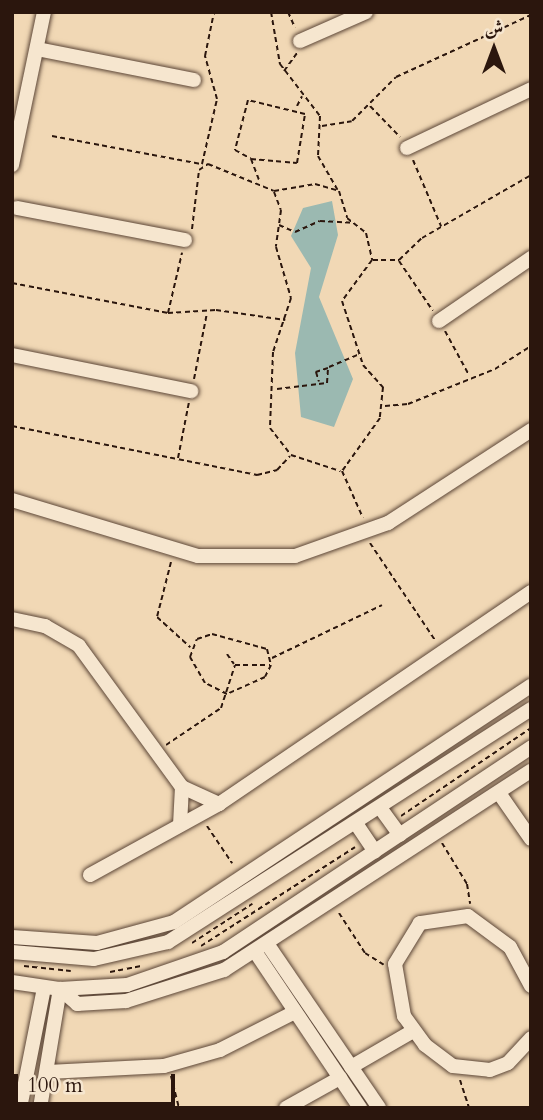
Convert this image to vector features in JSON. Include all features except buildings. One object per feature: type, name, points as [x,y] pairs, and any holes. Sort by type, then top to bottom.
[{"type":"street","points":[[12,165],[44,12]]},
{"type":"street","points":[[300,41],[366,12]]},
{"type":"street","points":[[37,49],[194,80]]},
{"type":"street","points":[[407,148],[531,89]]},
{"type":"street","points":[[14,208],[185,240]]},
{"type":"street","points":[[439,321],[531,258]]},
{"type":"street","points":[[12,355],[191,391]]},
{"type":"street","points":[[12,500],[174,551],[271,559],[365,535],[531,430]]},
{"type":"street","points":[[90,875],[219,803],[531,592]]},
{"type":"street","points":[[12,619],[45,626],[79,646],[182,787],[219,803]]},
{"type":"street","points":[[12,936],[97,943],[174,922],[531,686]]},
{"type":"street","points":[[12,952],[94,959],[169,942],[357,825],[531,709]]},
{"type":"street","points":[[12,982],[60,989],[127,985],[192,966],[306,898],[531,747]]},
{"type":"street","points":[[60,989],[77,1004],[126,1001],[192,983],[262,950],[531,771]]},
{"type":"street","points":[[180,825],[182,787]]},
{"type":"street","points":[[499,793],[531,839]]},
{"type":"street","points":[[447,803],[458,819]]},
{"type":"street","points":[[381,809],[400,835]]},
{"type":"street","points":[[357,825],[375,852]]},
{"type":"street","points":[[306,898],[317,913]]},
{"type":"street","points":[[531,986],[526,959],[498,934],[468,916],[420,923],[395,964],[398,999],[413,1031],[438,1056],[461,1068],[490,1070],[508,1063],[531,1038]]},
{"type":"street","points":[[262,950],[295,1012],[360,1108]]},
{"type":"street","points":[[262,950],[379,1108]]},
{"type":"street","points":[[20,1108],[44,988]]},
{"type":"street","points":[[40,1108],[60,989]]},
{"type":"street","points":[[48,1072],[107,1073],[168,1065],[246,1039],[295,1012]]},
{"type":"street","points":[[351,1067],[413,1031]]},
{"type":"street","points":[[286,1108],[340,1078]]},
{"type":"path","points":[[168,313],[217,99],[205,56],[214,12]]},
{"type":"path","points":[[271,12],[284,72],[322,126],[318,156],[354,223],[366,233],[372,260],[342,301],[359,354],[383,387],[384,406],[342,471]]},
{"type":"path","points":[[284,72],[300,41],[288,12]]},
{"type":"path","points":[[322,126],[352,121],[396,77],[531,15]]},
{"type":"path","points":[[296,108],[302,95]]},
{"type":"path","points":[[248,100],[296,108],[305,114],[297,163],[251,159],[235,150],[248,100]]},
{"type":"path","points":[[369,105],[407,148],[442,226]]},
{"type":"path","points":[[52,136],[202,164],[260,181],[274,191],[315,184],[339,191]]},
{"type":"path","points":[[251,159],[260,181]]},
{"type":"path","points":[[372,260],[399,260],[442,226],[531,175]]},
{"type":"path","points":[[274,191],[279,225],[276,247],[291,298],[286,320],[273,352],[276,390],[270,428],[290,455],[342,471]]},
{"type":"path","points":[[279,225],[296,232],[320,220],[354,223]]},
{"type":"path","points":[[399,260],[439,321],[470,377]]},
{"type":"path","points":[[12,282],[168,313],[216,310],[286,320]]},
{"type":"path","points":[[384,406],[408,404],[531,346]]},
{"type":"path","points":[[319,382],[318,369],[328,368],[359,354]]},
{"type":"path","points":[[276,390],[330,381],[328,368]]},
{"type":"path","points":[[12,426],[257,475],[277,470],[290,455]]},
{"type":"path","points":[[342,471],[365,535],[442,650]]},
{"type":"path","points":[[174,551],[157,617],[191,648],[199,677],[227,694],[256,685],[271,666],[271,659],[258,642],[212,634],[191,648]]},
{"type":"path","points":[[271,659],[382,605]]},
{"type":"path","points":[[227,654],[235,665]]},
{"type":"path","points":[[235,665],[271,666]]},
{"type":"path","points":[[157,751],[221,708],[235,665]]},
{"type":"path","points":[[200,815],[232,863]]},
{"type":"path","points":[[436,834],[467,884],[468,916]]},
{"type":"path","points":[[332,903],[365,954],[395,964]]},
{"type":"path","points":[[71,971],[71,979]]},
{"type":"path","points":[[168,1065],[178,1108]]},
{"type":"path","points":[[461,1068],[460,1090],[469,1108]]},
{"type":"water","points":[[332,201],[338,235],[319,297],[353,379],[334,427],[301,417],[295,353],[311,268],[291,236],[303,208]]}]
